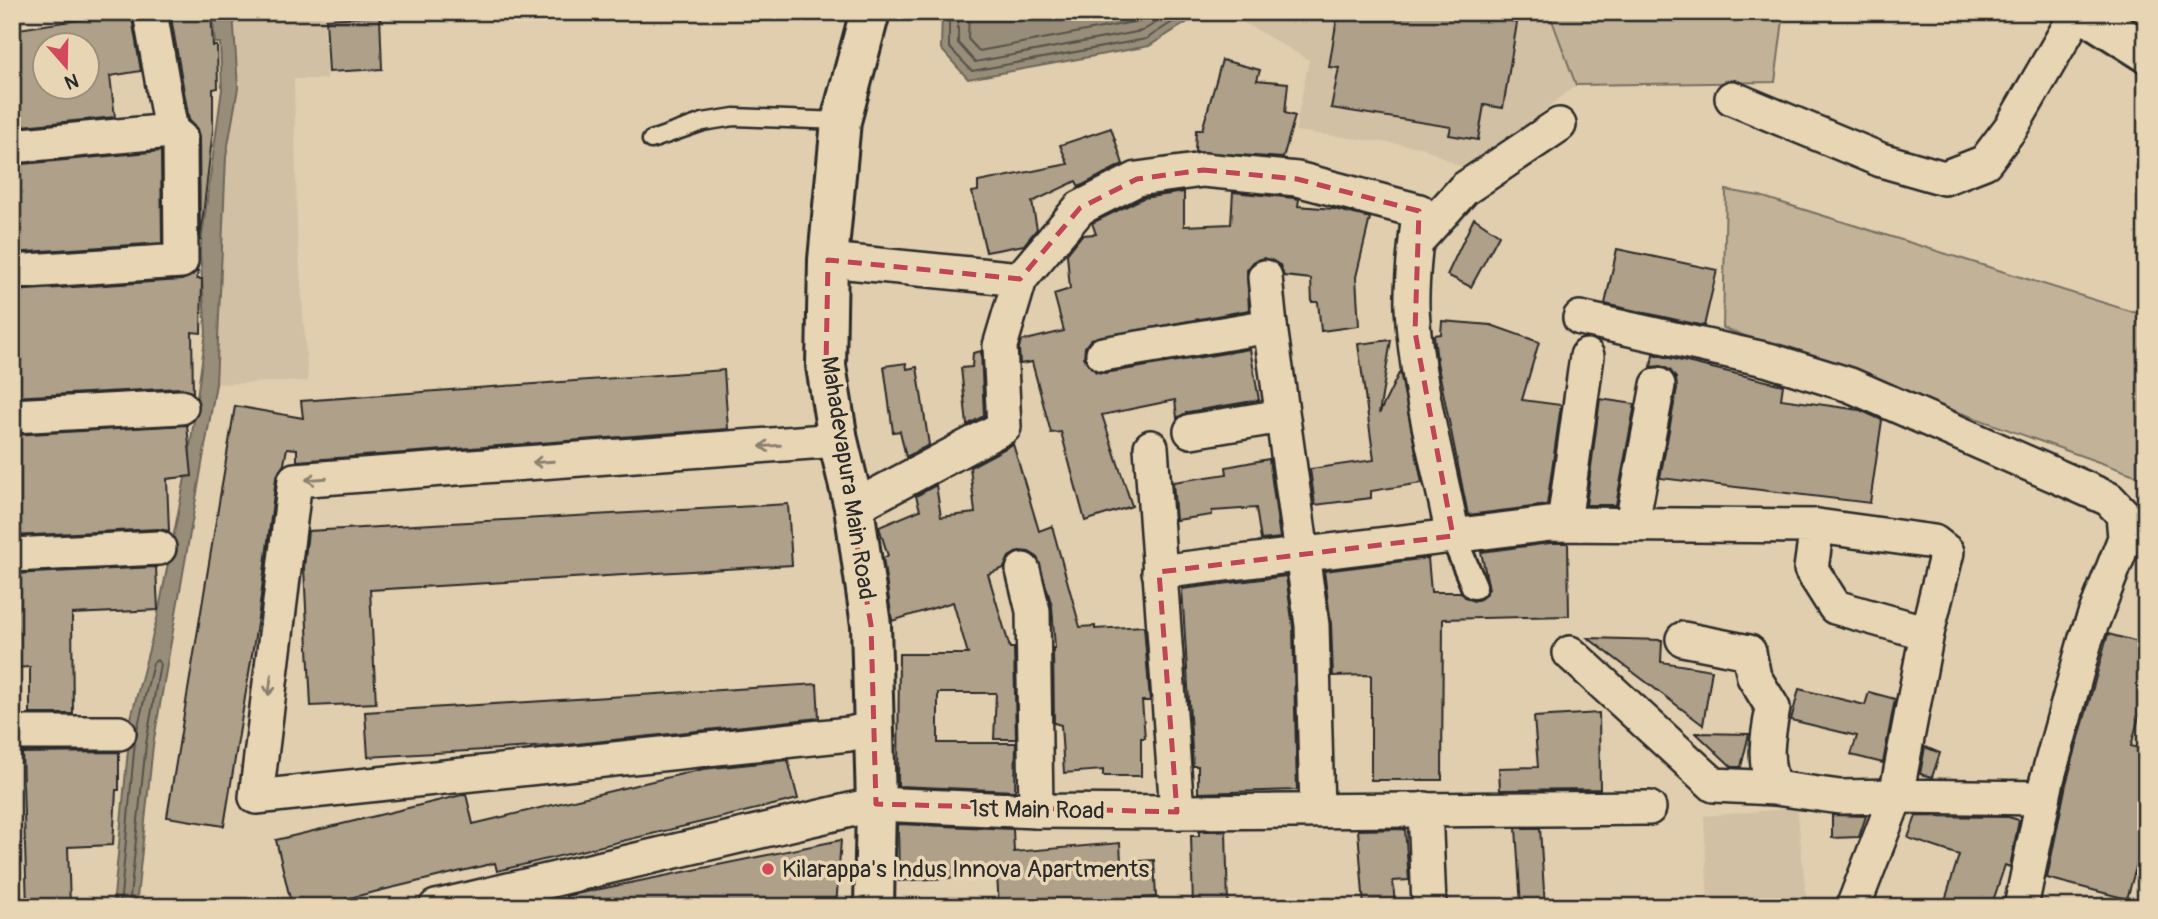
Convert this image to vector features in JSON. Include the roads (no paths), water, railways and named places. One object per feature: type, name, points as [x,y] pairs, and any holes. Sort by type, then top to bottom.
[{"type":"street","points":[[12,272],[181,261],[180,138],[171,131],[150,12]]},
{"type":"street","name":"Mahadevapura Main Road","points":[[870,12],[842,121],[828,260],[826,366],[838,440],[854,507],[871,625],[876,804],[874,907]]},
{"type":"street","points":[[1732,98],[1881,160],[1944,178],[1985,162],[2012,126],[2081,12],[2146,52]]},
{"type":"street","points":[[1417,242],[1464,189],[1559,125]]},
{"type":"street","points":[[12,146],[171,131]]},
{"type":"street","points":[[854,507],[1004,427],[1000,346],[1020,279],[1080,208],[1137,179],[1203,170],[1297,178],[1419,211],[1412,306],[1424,398],[1453,536],[1474,586]]},
{"type":"street","points":[[828,260],[1020,279]]},
{"type":"street","points":[[1265,277],[1312,625],[1317,810]]},
{"type":"street","points":[[1580,318],[1769,360],[1850,385],[2109,499],[2123,514],[2124,538],[2086,638],[2043,798],[2021,907]]},
{"type":"street","points":[[1103,354],[1270,326]]},
{"type":"street","points":[[1564,523],[1587,356]]},
{"type":"street","points":[[1632,523],[1658,385]]},
{"type":"street","points":[[12,416],[181,408]]},
{"type":"street","points":[[1191,431],[1282,416]]},
{"type":"street","points":[[838,440],[295,480],[256,797],[849,734],[874,729]]},
{"type":"street","points":[[1151,447],[1177,812]]},
{"type":"street","points":[[1159,572],[1564,523],[1817,526],[1934,542],[1947,552],[1927,633],[1896,796],[1853,907]]},
{"type":"street","points":[[1817,526],[1811,569],[1835,607],[1927,633]]},
{"type":"street","points":[[12,555],[159,548]]},
{"type":"street","points":[[1023,570],[1033,611],[1035,811]]},
{"type":"street","points":[[1683,639],[1749,652],[1754,677],[1773,708],[1768,733],[1768,775],[1775,788]]},
{"type":"street","points":[[1570,653],[1714,785],[1775,788],[1840,797],[2043,798]]},
{"type":"street","points":[[12,733],[119,733]]},
{"type":"street","name":"1st Main Road","points":[[436,907],[876,804],[1035,811],[1177,812],[1649,808]]},
{"type":"street","points":[[1425,809],[1429,905]]},
{"type":"lane","points":[[651,140],[703,122],[734,117],[842,121]]},
{"type":"water","points":[[212,12],[233,12],[238,88],[226,157],[216,384],[153,745],[136,907],[113,907],[131,718],[157,619],[188,463],[206,332],[200,252],[222,89],[220,43],[215,43]]},
{"type":"water","points":[[942,12],[1196,12],[1192,19],[1149,46],[968,79],[941,49]]},
{"type":"place","name":"Kilarappa's Indus Innova Apartments","points":[[768,869]]}]
